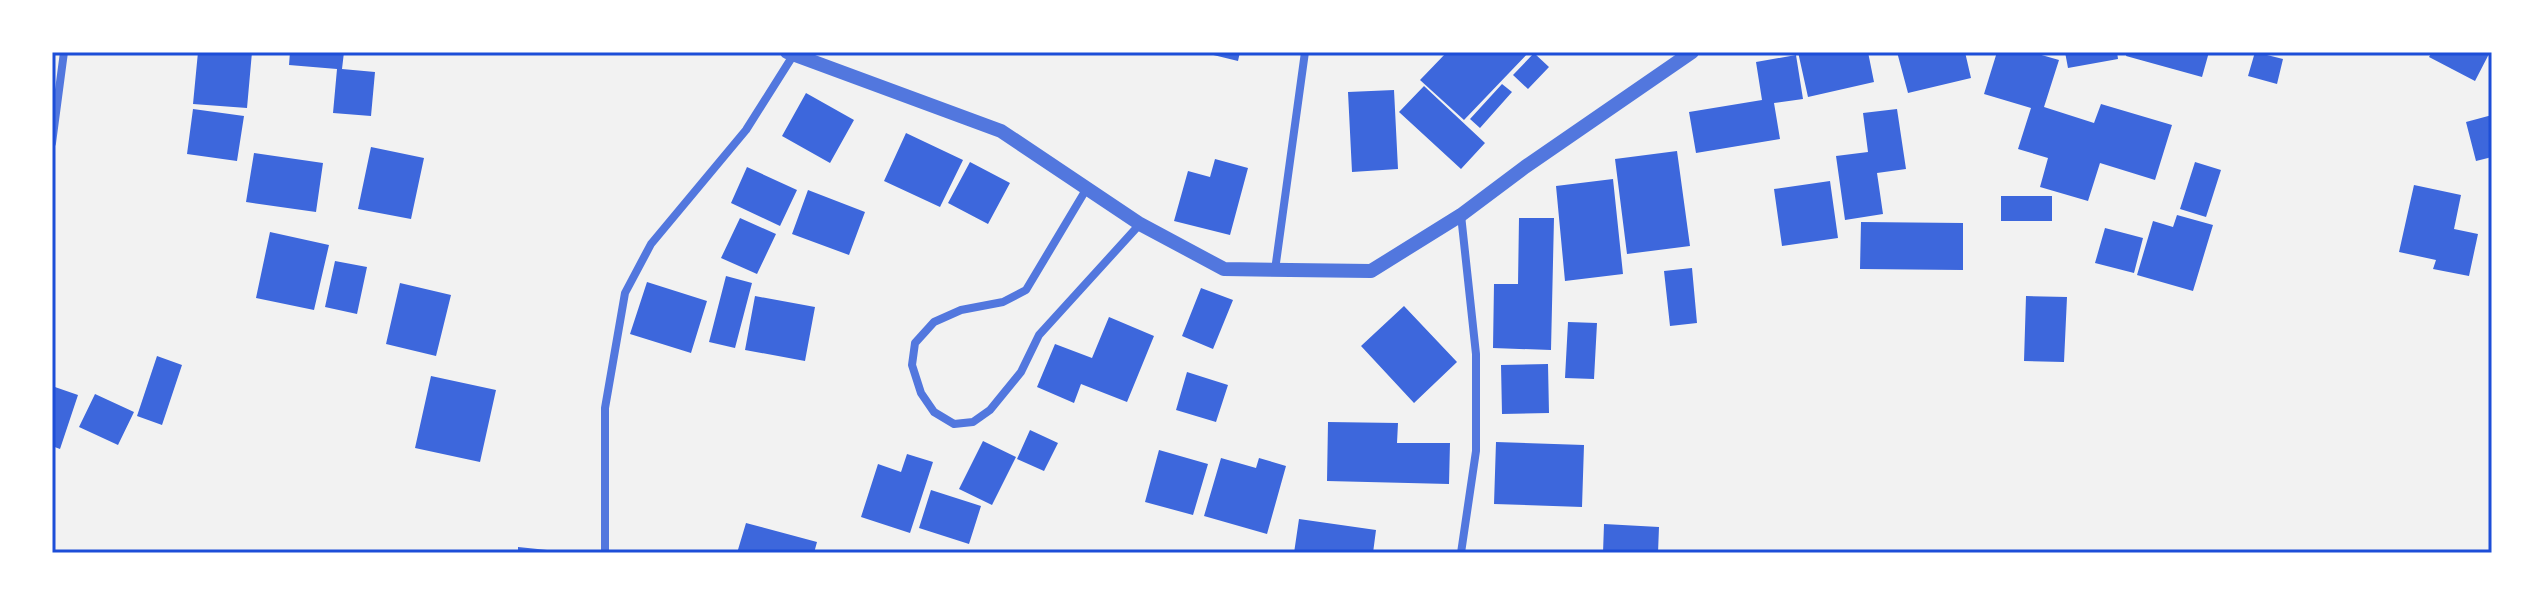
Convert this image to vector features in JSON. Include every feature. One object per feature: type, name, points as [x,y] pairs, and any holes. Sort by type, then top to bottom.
[{"type":"street","points":[[52,143],[64,52]]},
{"type":"street","points":[[1275,270],[1305,52]]},
{"type":"street","points":[[605,553],[605,408],[625,293],[651,244],[746,130],[790,53],[1001,131],[1140,224],[1224,269],[1371,271],[1461,215],[1692,52]]},
{"type":"street","points":[[1087,188],[1026,290],[1003,302],[961,310],[934,322],[915,343],[912,365],[921,393],[934,412],[954,424],[973,422],[990,410],[1021,372],[1039,335],[1140,224]]},
{"type":"street","points":[[1461,215],[1476,354],[1476,451],[1461,553]]},
{"type":"building","points":[[198,52],[252,52],[247,108],[193,104]]},
{"type":"building","points":[[290,52],[344,52],[342,69],[375,72],[371,116],[333,113],[337,69],[289,65]]},
{"type":"building","points":[[1201,52],[1240,52],[1238,61]]},
{"type":"building","points":[[1447,52],[1529,52],[1464,120],[1420,80]]},
{"type":"building","points":[[1798,52],[1868,52],[1874,82],[1808,97]]},
{"type":"building","points":[[1897,52],[1965,52],[1971,78],[1908,93]]},
{"type":"building","points":[[1997,52],[2031,52],[2059,60],[2044,107],[2094,123],[2101,104],[2172,125],[2155,180],[2100,163],[2088,201],[2040,187],[2048,158],[2018,149],[2031,108],[1984,94]]},
{"type":"building","points":[[2065,52],[2117,52],[2118,59],[2068,68]]},
{"type":"building","points":[[2127,52],[2209,52],[2202,77],[2126,56]]},
{"type":"building","points":[[2255,52],[2283,59],[2277,84],[2248,76]]},
{"type":"building","points":[[2432,52],[2490,52],[2475,81],[2429,57]]},
{"type":"building","points":[[1534,53],[1549,67],[1528,89],[1513,75]]},
{"type":"building","points":[[1796,55],[1803,99],[1774,103],[1780,139],[1696,153],[1689,112],[1762,100],[1756,62]]},
{"type":"building","points":[[1502,84],[1512,92],[1480,128],[1470,119]]},
{"type":"building","points":[[1424,86],[1485,143],[1461,169],[1399,112]]},
{"type":"building","points":[[1394,90],[1398,169],[1352,172],[1348,92]]},
{"type":"building","points":[[806,93],[854,120],[830,163],[782,136]]},
{"type":"building","points":[[193,109],[244,116],[237,161],[187,154]]},
{"type":"building","points":[[1897,109],[1906,169],[1877,173],[1883,214],[1845,220],[1836,156],[1868,152],[1863,113]]},
{"type":"building","points":[[2492,115],[2492,157],[2476,161],[2466,122]]},
{"type":"building","points":[[906,133],[963,160],[940,207],[884,181]]},
{"type":"building","points":[[371,147],[424,158],[411,219],[358,209]]},
{"type":"building","points":[[1677,151],[1690,246],[1627,254],[1615,159]]},
{"type":"building","points":[[254,153],[323,163],[316,212],[246,202]]},
{"type":"building","points":[[1215,159],[1248,168],[1230,235],[1174,221],[1188,171],[1210,177]]},
{"type":"building","points":[[970,162],[1010,183],[988,224],[948,203]]},
{"type":"building","points":[[2195,162],[2221,170],[2206,217],[2180,209]]},
{"type":"building","points":[[747,167],[797,190],[780,226],[731,203]]},
{"type":"building","points":[[1613,179],[1623,274],[1565,281],[1556,186]]},
{"type":"building","points":[[1830,181],[1838,238],[1782,246],[1774,189]]},
{"type":"building","points":[[2414,185],[2461,195],[2454,229],[2478,234],[2469,276],[2433,269],[2436,260],[2399,252]]},
{"type":"building","points":[[808,190],[865,212],[849,255],[792,234]]},
{"type":"building","points":[[2001,196],[2052,196],[2052,221],[2001,221]]},
{"type":"building","points":[[2177,215],[2213,225],[2193,291],[2137,275],[2153,221],[2173,227]]},
{"type":"building","points":[[740,218],[776,234],[757,274],[721,258]]},
{"type":"building","points":[[1519,218],[1554,218],[1551,350],[1493,348],[1494,284],[1518,284]]},
{"type":"building","points":[[1861,222],[1963,223],[1963,270],[1860,269]]},
{"type":"building","points":[[2105,228],[2143,238],[2134,273],[2095,263]]},
{"type":"building","points":[[270,232],[329,245],[314,310],[256,298]]},
{"type":"building","points":[[335,261],[367,267],[357,314],[325,307]]},
{"type":"building","points":[[1692,268],[1697,323],[1670,326],[1664,271]]},
{"type":"building","points":[[726,276],[752,283],[735,348],[709,342]]},
{"type":"building","points":[[647,282],[707,301],[691,353],[630,334]]},
{"type":"building","points":[[400,283],[451,295],[436,356],[386,344]]},
{"type":"building","points":[[1201,288],[1233,300],[1213,349],[1182,336]]},
{"type":"building","points":[[755,296],[815,307],[805,361],[745,350]]},
{"type":"building","points":[[2026,296],[2067,297],[2064,362],[2024,361]]},
{"type":"building","points":[[1404,306],[1457,362],[1414,403],[1361,346]]},
{"type":"building","points":[[1109,317],[1154,336],[1127,402],[1081,384],[1074,403],[1037,387],[1055,344],[1092,358]]},
{"type":"building","points":[[1568,322],[1597,323],[1594,379],[1565,378]]},
{"type":"building","points":[[157,356],[182,365],[162,425],[137,416]]},
{"type":"building","points":[[1548,364],[1549,413],[1502,414],[1501,365]]},
{"type":"building","points":[[1187,372],[1228,385],[1216,422],[1176,410]]},
{"type":"building","points":[[431,376],[496,390],[480,462],[415,448]]},
{"type":"building","points":[[52,386],[78,395],[60,449],[52,446]]},
{"type":"building","points":[[95,394],[134,412],[118,445],[79,427]]},
{"type":"building","points":[[1328,422],[1398,423],[1397,443],[1450,443],[1449,484],[1327,481]]},
{"type":"building","points":[[1030,430],[1058,443],[1044,471],[1017,459]]},
{"type":"building","points":[[983,441],[1016,457],[992,505],[959,489]]},
{"type":"building","points":[[1496,442],[1584,445],[1582,507],[1494,504]]},
{"type":"building","points":[[1159,450],[1208,464],[1193,515],[1145,502]]},
{"type":"building","points":[[907,454],[933,462],[910,533],[861,517],[878,464],[901,472]]},
{"type":"building","points":[[1221,458],[1256,468],[1259,458],[1286,466],[1267,534],[1204,516]]},
{"type":"building","points":[[931,490],[981,506],[969,544],[919,528]]},
{"type":"building","points":[[1299,519],[1376,530],[1373,553],[1294,553]]},
{"type":"building","points":[[746,523],[817,542],[814,553],[737,553]]},
{"type":"building","points":[[1604,524],[1659,527],[1658,553],[1603,553]]},
{"type":"building","points":[[518,547],[557,551],[557,553],[518,553]]}]
